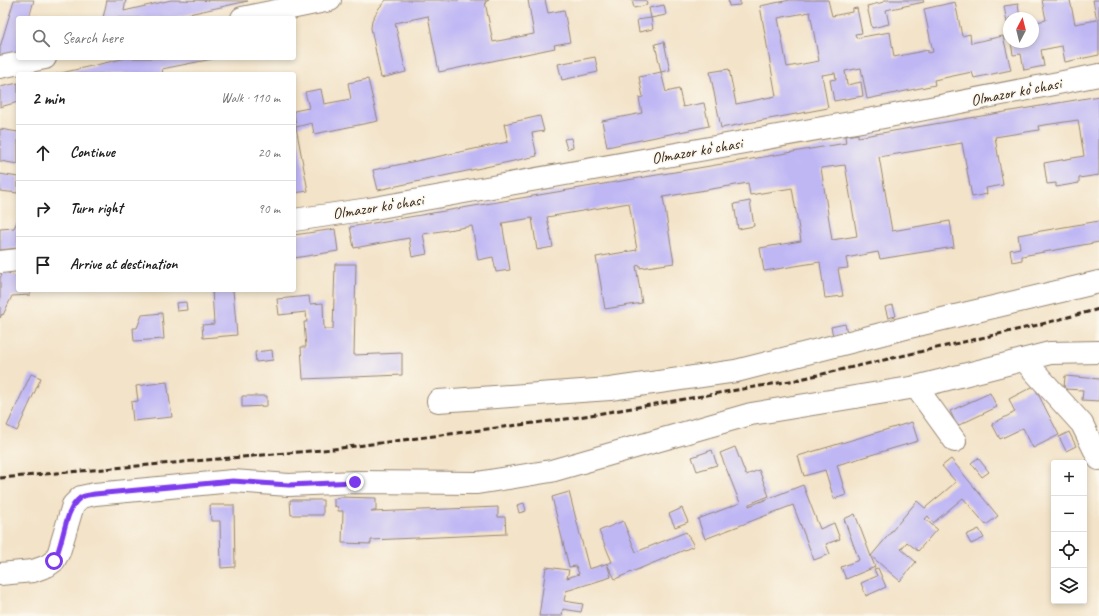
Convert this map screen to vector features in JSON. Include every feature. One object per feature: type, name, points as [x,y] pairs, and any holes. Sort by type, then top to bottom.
[{"type":"street","points":[[252,16],[330,0]]},
{"type":"street","points":[[0,67],[35,60]]},
{"type":"street","name":"Olmazor koʻchasi","points":[[296,220],[385,206],[884,117],[1099,76]]},
{"type":"street","points":[[0,262],[16,260]]},
{"type":"street","points":[[438,401],[610,389],[736,371],[909,327],[1099,282]]},
{"type":"street","points":[[0,574],[33,571],[54,561],[59,552],[73,505],[81,497],[95,494],[233,481],[289,485],[355,482],[477,483],[551,471],[751,414],[916,387],[1050,353],[1099,352]]},
{"type":"street","points":[[1024,360],[1082,424],[1099,459]]},
{"type":"street","points":[[916,387],[955,441]]},
{"type":"building","points":[[14,0],[34,0],[30,16],[16,16],[16,54],[0,58],[0,47]]},
{"type":"building","points":[[107,0],[126,0],[124,11],[171,0],[248,1],[180,16],[103,16]]},
{"type":"building","points":[[386,0],[489,0],[485,2],[493,42],[534,34],[528,0],[545,0],[548,13],[564,10],[570,42],[554,45],[555,48],[439,72],[428,16],[395,23],[406,72],[381,78],[371,28],[372,20]]},
{"type":"building","points":[[632,0],[646,0],[647,5],[634,8]]},
{"type":"building","points":[[728,0],[740,0],[740,5],[729,6]]},
{"type":"building","points":[[790,0],[828,0],[832,16],[852,12],[852,9],[857,8],[862,33],[855,34],[856,38],[890,32],[894,57],[928,50],[928,53],[933,52],[924,9],[955,2],[962,36],[970,34],[971,43],[1003,36],[1003,48],[1006,48],[1011,70],[974,78],[972,72],[934,80],[935,85],[867,99],[861,68],[845,71],[847,85],[861,82],[863,96],[834,101],[830,80],[836,79],[835,73],[822,75],[828,108],[721,128],[710,72],[729,69],[736,104],[776,96],[760,6]],"holes":[[[810,12],[819,61],[787,67],[778,18]]]},
{"type":"building","points":[[884,0],[923,0],[924,2],[886,10],[889,24],[872,28],[867,6],[884,2]]},
{"type":"building","points":[[1042,0],[1070,0],[1075,24],[1097,20],[1093,0],[1099,0],[1099,55],[1065,62],[1062,46],[1041,50],[1044,66],[1024,70],[1021,54],[1013,55],[1012,48],[1039,48],[1039,21],[1046,20]]},
{"type":"building","points":[[1018,4],[1019,12],[1005,12],[1004,6]]},
{"type":"building","points":[[664,5],[666,15],[651,18],[649,8]]},
{"type":"building","points":[[651,18],[653,29],[639,32],[637,20]]},
{"type":"building","points":[[664,42],[670,70],[661,72],[655,44]]},
{"type":"building","points":[[595,57],[598,72],[562,80],[558,64]]},
{"type":"building","points":[[117,60],[207,60],[162,69],[163,72],[66,72]]},
{"type":"building","points":[[661,72],[666,92],[679,89],[683,107],[704,103],[709,126],[607,147],[602,121],[642,113],[639,98],[643,97],[639,77]]},
{"type":"building","points":[[368,79],[378,121],[314,134],[312,123],[296,127],[296,111],[309,108],[305,92],[321,89],[324,104],[351,99],[348,83]]},
{"type":"building","points":[[16,83],[16,103],[0,107],[0,87]]},
{"type":"building","points":[[1099,96],[1099,175],[1079,178],[1079,183],[1056,187],[1056,183],[1047,184],[1044,163],[1084,156],[1078,120],[1038,126],[1039,130],[995,137],[1003,185],[986,188],[987,194],[972,197],[962,143],[879,157],[892,231],[950,221],[954,247],[880,259],[878,252],[846,258],[848,268],[838,269],[843,296],[825,298],[820,262],[764,271],[760,248],[801,241],[792,188],[750,195],[748,183],[663,197],[674,263],[640,268],[640,265],[636,266],[642,303],[605,309],[596,257],[637,250],[629,203],[547,217],[553,247],[537,250],[532,218],[502,223],[510,270],[496,272],[493,257],[478,260],[472,226],[423,234],[427,254],[412,257],[409,238],[354,248],[350,227],[846,143],[845,136],[858,134],[858,137]],"holes":[[[845,165],[857,236],[832,240],[821,168]]]},
{"type":"building","points":[[540,116],[544,131],[532,133],[537,156],[378,190],[373,170],[508,142],[504,124]]},
{"type":"building","points":[[296,127],[308,191],[296,193]]},
{"type":"building","points":[[0,129],[16,132],[16,164],[0,161]]},
{"type":"building","points":[[571,138],[573,147],[567,149],[564,139]]},
{"type":"building","points":[[0,174],[16,177],[16,193],[0,191]]},
{"type":"building","points":[[750,201],[754,226],[738,229],[734,204]]},
{"type":"building","points":[[1099,221],[1099,242],[1022,256],[1022,260],[1012,262],[1010,250],[1020,248],[1018,235]]},
{"type":"building","points":[[16,224],[16,248],[0,250],[0,229],[14,228]]},
{"type":"building","points":[[335,229],[338,251],[296,258],[296,235]]},
{"type":"building","points":[[335,264],[356,264],[354,355],[402,353],[402,375],[303,379],[301,347],[306,347],[304,322],[307,322],[306,312],[279,315],[277,299],[309,296],[310,304],[323,303],[324,329],[333,329]]},
{"type":"building","points":[[3,271],[16,276],[16,292],[30,292],[30,295],[12,296],[0,318],[0,278]]},
{"type":"building","points":[[212,292],[233,292],[237,335],[203,338],[202,325],[214,324]]},
{"type":"building","points":[[186,302],[187,310],[177,311],[176,303]]},
{"type":"building","points":[[893,305],[896,316],[888,318],[885,307]]},
{"type":"building","points":[[162,313],[164,339],[134,341],[133,328],[137,328],[142,315]]},
{"type":"building","points":[[845,324],[847,333],[833,336],[831,327]]},
{"type":"building","points":[[272,350],[273,360],[256,362],[255,352]]},
{"type":"building","points":[[31,374],[41,378],[17,431],[7,426]]},
{"type":"building","points":[[1065,376],[1099,379],[1099,401],[1082,400],[1083,390],[1064,389]]},
{"type":"building","points":[[167,382],[172,417],[133,421],[131,402],[138,401],[136,386]]},
{"type":"building","points":[[1034,386],[1059,435],[1033,448],[1023,428],[1000,439],[992,424],[1015,412],[1009,399]]},
{"type":"building","points":[[990,393],[997,407],[957,426],[950,411]]},
{"type":"building","points":[[242,396],[267,396],[267,406],[242,407]]},
{"type":"building","points":[[912,422],[918,441],[837,465],[846,495],[834,499],[825,470],[804,476],[798,456]]},
{"type":"building","points":[[1069,432],[1076,446],[1066,451],[1059,437]]},
{"type":"building","points":[[735,447],[746,475],[759,470],[769,496],[749,504],[749,506],[803,485],[820,529],[834,523],[840,539],[826,544],[830,554],[814,560],[793,505],[705,539],[698,519],[740,503],[720,453]]},
{"type":"building","points":[[712,450],[717,465],[697,471],[692,457]]},
{"type":"building","points":[[978,458],[989,472],[982,477],[971,463]]},
{"type":"building","points":[[951,459],[998,516],[986,525],[963,498],[933,523],[928,516],[925,519],[937,529],[918,551],[907,542],[901,549],[916,562],[900,581],[871,556],[917,501],[925,508],[956,482],[942,466]]},
{"type":"building","points":[[569,492],[589,569],[612,562],[599,531],[623,521],[636,552],[686,532],[694,546],[615,579],[607,564],[611,577],[566,591],[564,601],[583,604],[581,612],[563,609],[562,616],[539,616],[546,567],[569,570],[567,578],[579,574],[576,566],[569,567],[552,497]]},
{"type":"building","points":[[339,497],[376,498],[376,511],[371,512],[498,507],[498,517],[505,517],[506,534],[371,540],[371,544],[342,543],[343,511],[338,511],[338,507],[334,506],[334,499]]},
{"type":"building","points":[[290,500],[323,500],[323,515],[291,515]]},
{"type":"building","points":[[524,503],[526,511],[519,513],[517,505]]},
{"type":"building","points":[[210,505],[234,505],[235,567],[221,568],[220,521],[211,521]]},
{"type":"building","points":[[682,508],[688,522],[675,527],[669,514]]},
{"type":"building","points":[[855,514],[875,567],[846,579],[841,567],[859,560],[844,519]]},
{"type":"building","points":[[979,529],[984,538],[971,544],[966,535]]},
{"type":"building","points":[[878,568],[886,587],[866,596],[861,583],[877,576],[874,569]]},
{"type":"railway","points":[[0,478],[333,449],[573,418],[796,380],[1038,325],[1099,309]]},
{"type":"route","points":[[54,561],[59,552],[73,505],[81,497],[95,494],[233,481],[289,485],[355,482]]}]
